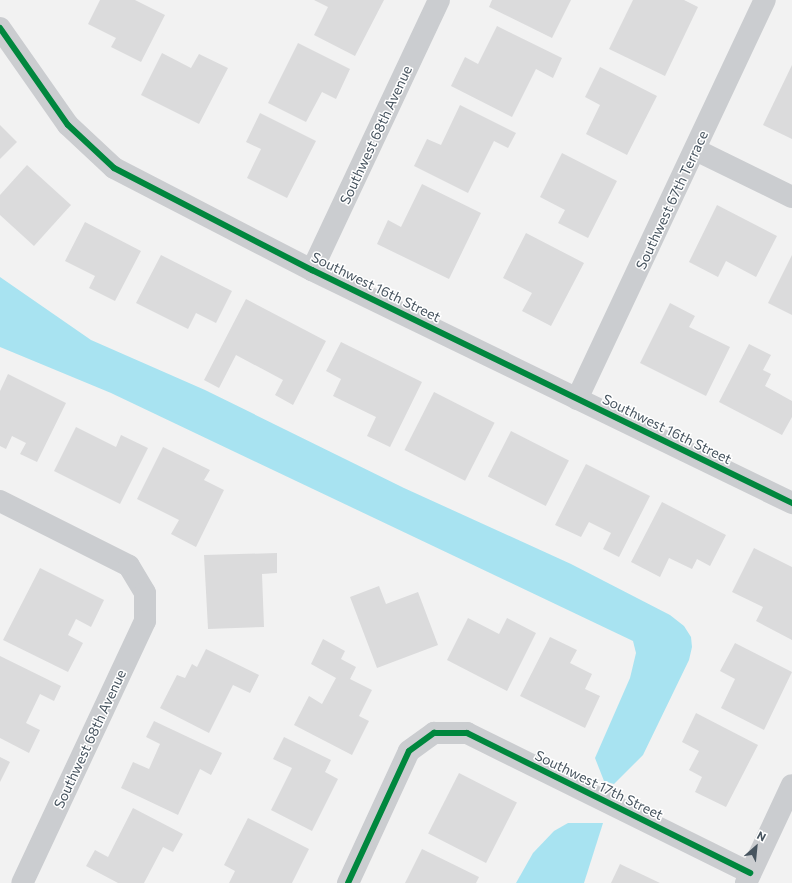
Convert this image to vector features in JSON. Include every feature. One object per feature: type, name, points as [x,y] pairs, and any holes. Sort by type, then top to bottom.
[{"type":"street","name":"Southwest 68th Avenue","points":[[312,270],[439,0]]},
{"type":"street","name":"Southwest 67th Terrace","points":[[577,399],[696,150],[765,0]]},
{"type":"street","name":"Southwest 16th Street","points":[[0,28],[68,125],[114,168],[312,270],[792,503]]},
{"type":"street","points":[[696,150],[792,197]]},
{"type":"street","name":"Southwest 68th Avenue","points":[[0,502],[129,566],[145,593],[146,621],[22,883]]},
{"type":"street","name":"Southwest 17th Street","points":[[348,883],[409,751],[434,733],[467,733],[748,878]]},
{"type":"street","points":[[748,878],[792,785]]},
{"type":"water","points":[[0,277],[91,340],[205,390],[404,488],[571,564],[670,615],[684,626],[691,637],[692,647],[689,660],[643,755],[614,784],[604,781],[595,758],[630,678],[636,653],[633,641],[111,393],[0,347]]},
{"type":"water","points":[[568,823],[603,823],[584,883],[516,883],[533,853],[554,831]]},
{"type":"building","points":[[100,0],[135,0],[165,15],[141,62],[111,47],[116,38],[88,24]]},
{"type":"building","points":[[314,0],[384,0],[355,56],[314,35],[328,7]]},
{"type":"building","points":[[492,0],[571,0],[552,38],[489,7]]},
{"type":"building","points":[[633,0],[684,0],[698,7],[665,76],[609,49]]},
{"type":"building","points":[[497,26],[562,58],[553,78],[536,69],[512,117],[451,86],[465,57],[478,64]]},
{"type":"building","points":[[298,43],[350,69],[336,99],[322,92],[306,122],[268,103]]},
{"type":"building","points":[[162,53],[191,68],[199,54],[228,68],[199,124],[141,95]]},
{"type":"building","points":[[792,65],[792,139],[763,125]]},
{"type":"building","points":[[600,67],[657,96],[627,155],[586,134],[600,105],[585,97]]},
{"type":"building","points":[[460,105],[516,133],[508,148],[494,141],[468,193],[414,166],[427,139],[441,145]]},
{"type":"building","points":[[260,113],[316,141],[287,198],[247,178],[261,149],[246,142]]},
{"type":"building","points":[[0,125],[17,142],[0,159]]},
{"type":"building","points":[[562,153],[617,181],[588,238],[558,223],[565,210],[540,197]]},
{"type":"building","points":[[27,165],[71,205],[34,246],[0,215],[0,195]]},
{"type":"building","points":[[422,184],[481,213],[449,279],[377,244],[388,220],[401,227]]},
{"type":"building","points":[[717,205],[777,236],[756,277],[726,261],[718,277],[689,262]]},
{"type":"building","points":[[85,222],[141,251],[115,301],[89,288],[95,276],[65,261]]},
{"type":"building","points":[[526,233],[584,263],[551,326],[522,311],[532,293],[503,278]]},
{"type":"building","points":[[161,255],[232,291],[216,323],[196,313],[188,329],[136,303]]},
{"type":"building","points":[[792,255],[792,315],[768,303]]},
{"type":"building","points":[[246,299],[326,341],[293,405],[275,395],[283,380],[236,355],[219,388],[204,380]]},
{"type":"building","points":[[670,303],[695,316],[689,327],[730,347],[706,396],[640,363]]},
{"type":"building","points":[[341,342],[422,382],[390,447],[367,436],[376,417],[333,396],[341,379],[326,371]]},
{"type":"building","points":[[749,344],[771,355],[763,370],[771,374],[765,386],[792,401],[792,417],[782,435],[719,402]]},
{"type":"building","points":[[8,374],[66,403],[37,462],[20,454],[26,443],[12,436],[6,449],[0,446],[0,391]]},
{"type":"building","points":[[434,392],[495,423],[465,481],[404,450]]},
{"type":"building","points":[[76,427],[116,447],[121,435],[148,448],[120,504],[54,471]]},
{"type":"building","points":[[511,431],[569,461],[546,506],[488,476]]},
{"type":"building","points":[[163,447],[210,470],[204,480],[224,490],[196,547],[171,534],[179,520],[137,499]]},
{"type":"building","points":[[586,464],[650,496],[619,557],[603,549],[611,533],[589,522],[581,537],[555,525]]},
{"type":"building","points":[[662,502],[726,535],[710,566],[697,559],[692,569],[669,558],[660,577],[631,562]]},
{"type":"building","points":[[754,548],[792,567],[792,640],[756,621],[763,607],[732,592]]},
{"type":"building","points":[[277,553],[277,573],[262,574],[264,627],[208,629],[204,555]]},
{"type":"building","points":[[40,568],[104,600],[91,627],[76,619],[68,635],[83,643],[68,672],[3,640]]},
{"type":"building","points":[[379,586],[386,604],[418,592],[438,645],[377,668],[350,597]]},
{"type":"building","points":[[468,618],[499,634],[507,618],[536,633],[507,691],[447,660]]},
{"type":"building","points":[[550,637],[577,650],[570,663],[592,674],[585,689],[600,696],[585,728],[520,696]]},
{"type":"building","points":[[323,639],[345,651],[341,659],[356,667],[350,679],[372,690],[359,716],[369,721],[352,755],[294,725],[309,696],[322,704],[336,678],[311,664]]},
{"type":"building","points":[[735,643],[792,672],[764,730],[721,708],[735,679],[720,671]]},
{"type":"building","points":[[206,649],[259,675],[250,693],[233,685],[209,733],[160,708],[177,675],[185,678],[192,664],[197,667]]},
{"type":"building","points":[[0,656],[61,686],[54,701],[40,694],[26,723],[40,730],[29,753],[0,738]]},
{"type":"building","points":[[696,713],[758,745],[726,807],[695,792],[702,777],[689,770],[699,751],[682,742]]},
{"type":"building","points":[[154,721],[222,753],[211,775],[200,769],[178,815],[121,788],[133,762],[149,769],[160,744],[146,737]]},
{"type":"building","points":[[284,737],[331,760],[325,772],[338,779],[312,831],[271,810],[292,768],[273,759]]},
{"type":"building","points":[[0,757],[10,762],[0,782]]},
{"type":"building","points":[[459,773],[517,803],[486,863],[428,834]]},
{"type":"building","points":[[133,808],[183,834],[173,852],[163,847],[144,883],[118,883],[86,866],[95,850],[108,857]]},
{"type":"building","points":[[248,818],[309,849],[292,883],[229,883],[235,871],[224,865]]},
{"type":"building","points":[[422,849],[479,877],[476,883],[405,883]]},
{"type":"building","points":[[620,864],[660,883],[611,883]]},
{"type":"cycle path","points":[[0,28],[68,125],[114,168],[312,270],[792,503]]},
{"type":"cycle path","points":[[348,883],[409,751],[434,733],[467,733],[750,873]]}]
